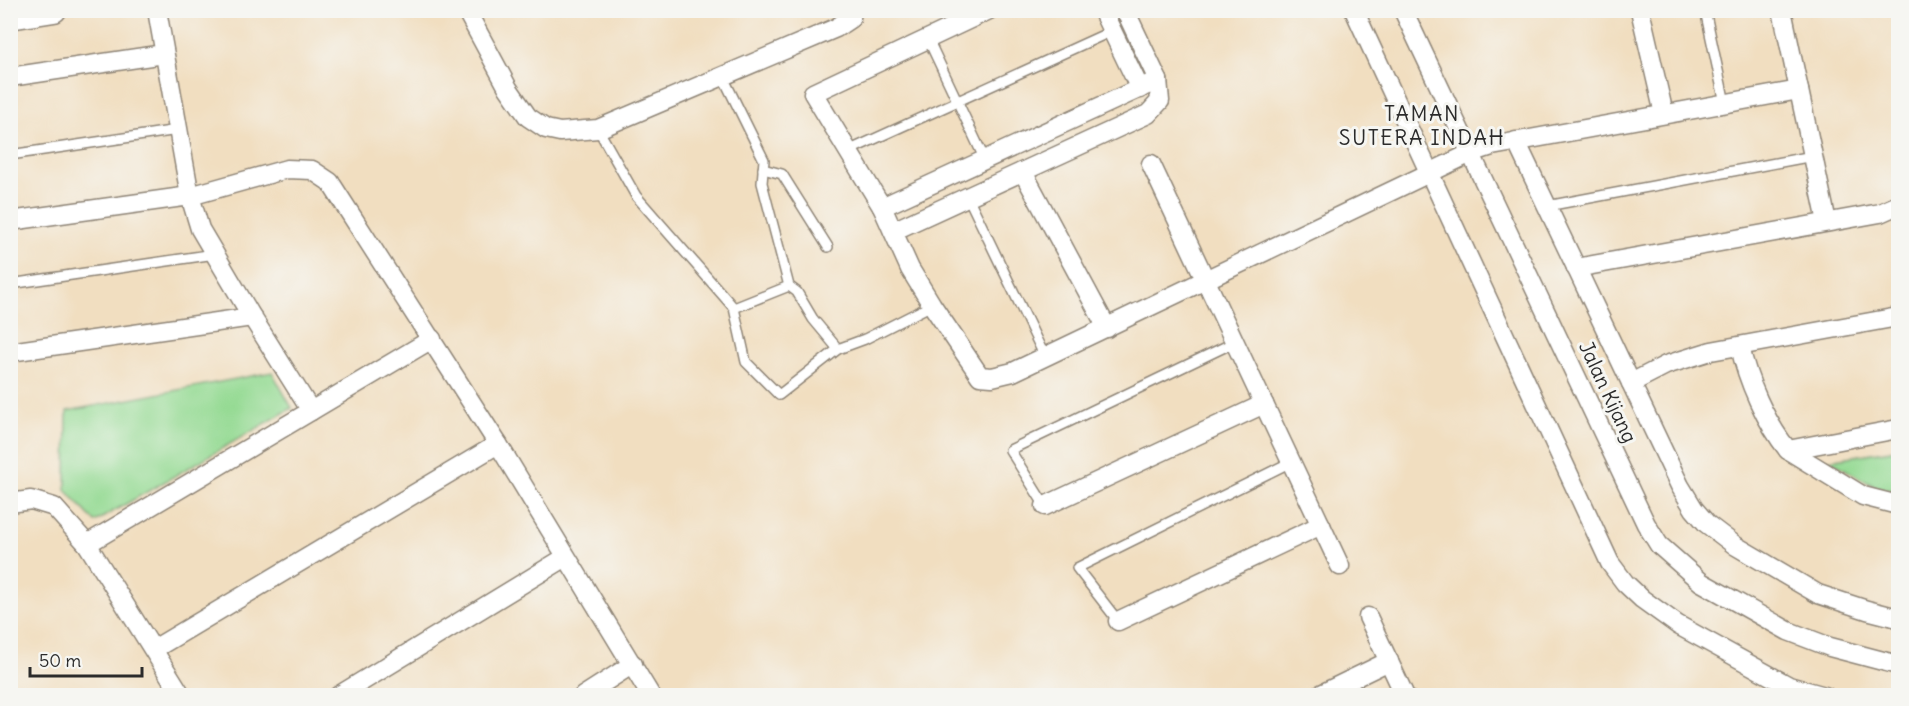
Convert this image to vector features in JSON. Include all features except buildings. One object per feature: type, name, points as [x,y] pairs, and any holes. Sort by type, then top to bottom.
[{"type":"main road","points":[[10,17],[54,10]]},
{"type":"street","points":[[157,10],[190,196],[200,229],[311,411]]},
{"type":"street","points":[[466,10],[508,88],[528,117],[546,129],[560,132],[598,129],[723,77],[836,28],[850,18],[852,10]]},
{"type":"street","points":[[989,10],[813,93],[882,207],[910,269],[932,305],[980,376],[992,378],[1013,372],[1107,328],[1471,153],[1516,141],[1799,90]]},
{"type":"street","points":[[1102,10],[1140,89]]},
{"type":"street","points":[[893,231],[1148,114],[1160,101],[1158,81],[1125,10]]},
{"type":"street","points":[[1354,10],[1610,563],[1625,583],[1642,599],[1678,625],[1790,686],[1825,696]]},
{"type":"street","name":"Jalan Kijang","points":[[1403,10],[1646,524],[1659,545],[1701,582],[1788,632],[1830,647],[1899,665]]},
{"type":"street","points":[[1640,10],[1664,114]]},
{"type":"street","points":[[1782,10],[1827,222]]},
{"type":"street","points":[[10,77],[164,54]]},
{"type":"street","points":[[882,207],[1158,81]]},
{"type":"street","points":[[1516,141],[1680,486],[1707,524],[1736,546],[1818,594],[1899,618]]},
{"type":"street","points":[[1151,164],[1340,566]]},
{"type":"street","points":[[10,221],[190,196],[287,169],[312,171],[330,182],[498,444],[651,696]]},
{"type":"street","points":[[1023,172],[1107,328]]},
{"type":"street","points":[[1576,268],[1880,213],[1899,205]]},
{"type":"street","points":[[10,352],[252,317]]},
{"type":"street","points":[[1631,383],[1666,365],[1711,351],[1899,317]]},
{"type":"street","points":[[87,544],[432,339]]},
{"type":"street","points":[[1740,346],[1751,383],[1779,439],[1788,450],[1863,496],[1899,505]]},
{"type":"street","points":[[1045,506],[1264,404]]},
{"type":"street","points":[[1788,450],[1899,429]]},
{"type":"street","points":[[154,649],[498,444]]},
{"type":"street","points":[[10,503],[31,500],[54,507],[87,544],[182,696]]},
{"type":"street","points":[[1118,621],[1321,525]]},
{"type":"street","points":[[338,696],[566,557]]},
{"type":"street","points":[[1368,616],[1405,696]]},
{"type":"street","points":[[1317,696],[1389,661]]},
{"type":"street","points":[[583,696],[633,664]]},
{"type":"lane","points":[[1705,10],[1725,103]]},
{"type":"lane","points":[[848,151],[1112,31]]},
{"type":"lane","points":[[928,39],[985,160]]},
{"type":"lane","points":[[723,77],[764,160],[762,183],[789,286],[797,292],[813,319],[838,349]]},
{"type":"lane","points":[[598,129],[636,196],[734,308],[746,362],[779,395],[838,349],[865,339],[932,305]]},
{"type":"lane","points":[[10,154],[178,130]]},
{"type":"lane","points":[[1547,206],[1813,156]]},
{"type":"lane","points":[[763,169],[782,174],[828,247]]},
{"type":"lane","points":[[968,197],[1045,357]]},
{"type":"lane","points":[[10,284],[215,254]]},
{"type":"lane","points":[[734,308],[789,286]]},
{"type":"lane","points":[[1045,506],[1010,450],[1234,342]]},
{"type":"lane","points":[[1118,621],[1077,568],[1291,462]]},
{"type":"green space","points":[[272,372],[292,408],[95,522],[66,490],[67,411]]},
{"type":"green space","points":[[1898,449],[1898,492],[1874,486],[1829,460]]},
{"type":"district","name":"TAMAN SUTERA INDAH","points":[[1422,126]]}]
